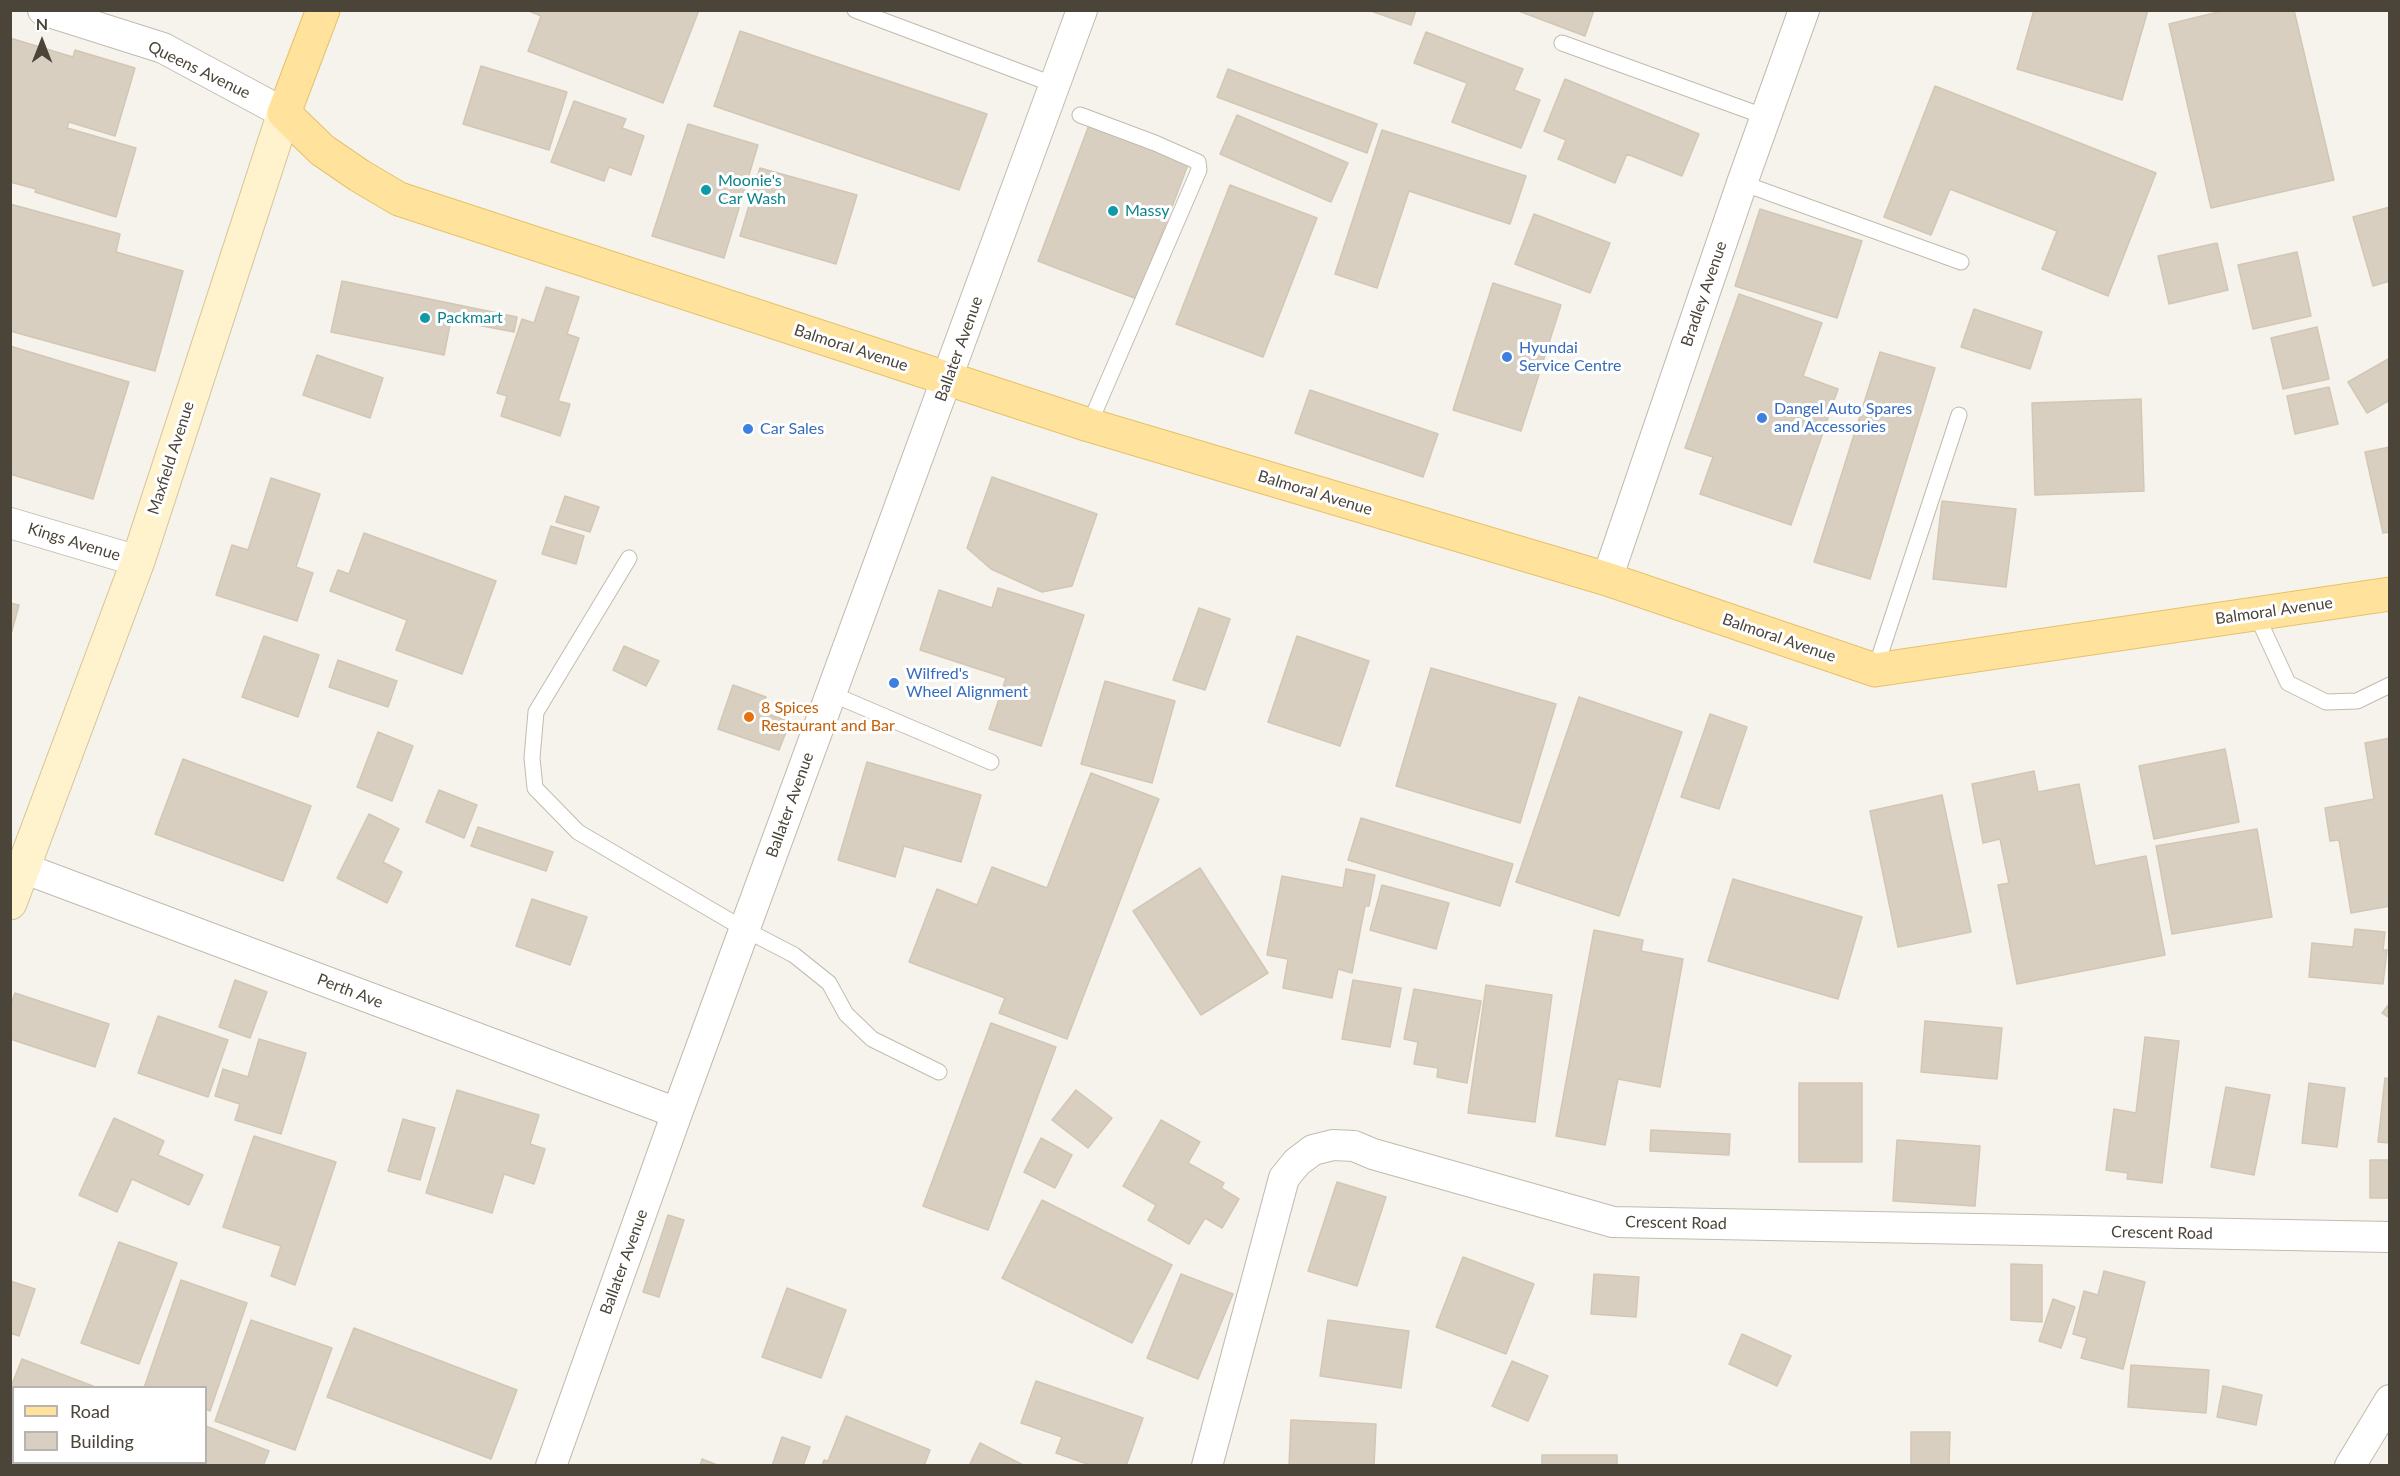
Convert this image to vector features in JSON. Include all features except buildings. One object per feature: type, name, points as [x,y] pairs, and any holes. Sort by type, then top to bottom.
[{"type":"main road","name":"Maxfield Avenue","points":[[10,903],[138,561],[284,113],[323,10]]},
{"type":"main road","name":"Balmoral Avenue","points":[[284,113],[322,150],[399,199],[947,380],[1089,425],[1607,579],[1875,670],[2390,594]]},
{"type":"street","name":"Queens Avenue","points":[[43,10],[163,48],[284,113]]},
{"type":"street","name":"Ballater Avenue","points":[[551,1466],[744,929],[1083,10]]},
{"type":"street","name":"Bradley Avenue","points":[[1607,579],[1742,183],[1804,10]]},
{"type":"street","name":"Kings Avenue","points":[[10,523],[138,561]]},
{"type":"street","name":"Perth Ave","points":[[23,868],[677,1113]]},
{"type":"street","name":"Crescent Road","points":[[1207,1466],[1284,1178],[1297,1162],[1313,1150],[1333,1145],[1354,1146],[1373,1154],[1613,1222],[2390,1237]]},
{"type":"street","points":[[2350,1466],[2390,1401]]},
{"type":"lane","points":[[855,10],[1055,85]]},
{"type":"lane","points":[[1562,43],[1766,117]]},
{"type":"lane","points":[[1080,115],[1198,162],[1199,170],[1089,425]]},
{"type":"lane","points":[[1742,183],[1961,262]]},
{"type":"lane","points":[[1875,670],[1959,415]]},
{"type":"lane","points":[[629,558],[536,712],[532,758],[535,788],[578,832],[744,929],[794,955],[829,983],[846,1014],[872,1039],[939,1072]]},
{"type":"lane","points":[[2256,614],[2288,683],[2326,702],[2357,701],[2390,685]]},
{"type":"lane","points":[[832,694],[991,762]]},
{"type":"place","name":"Moonie's Car Wash","points":[[706,190]]},
{"type":"place","name":"Massy","points":[[1113,211]]},
{"type":"place","name":"Packmart","points":[[425,318]]},
{"type":"place","name":"Hyundai Service Centre","points":[[1507,357]]},
{"type":"place","name":"Dangel Auto Spares and Accessories","points":[[1762,418]]},
{"type":"place","name":"Car Sales","points":[[748,429]]},
{"type":"place","name":"Wilfred's Wheel Alignment","points":[[894,683]]},
{"type":"place","name":"8 Spices Restaurant and Bar","points":[[749,717]]}]
